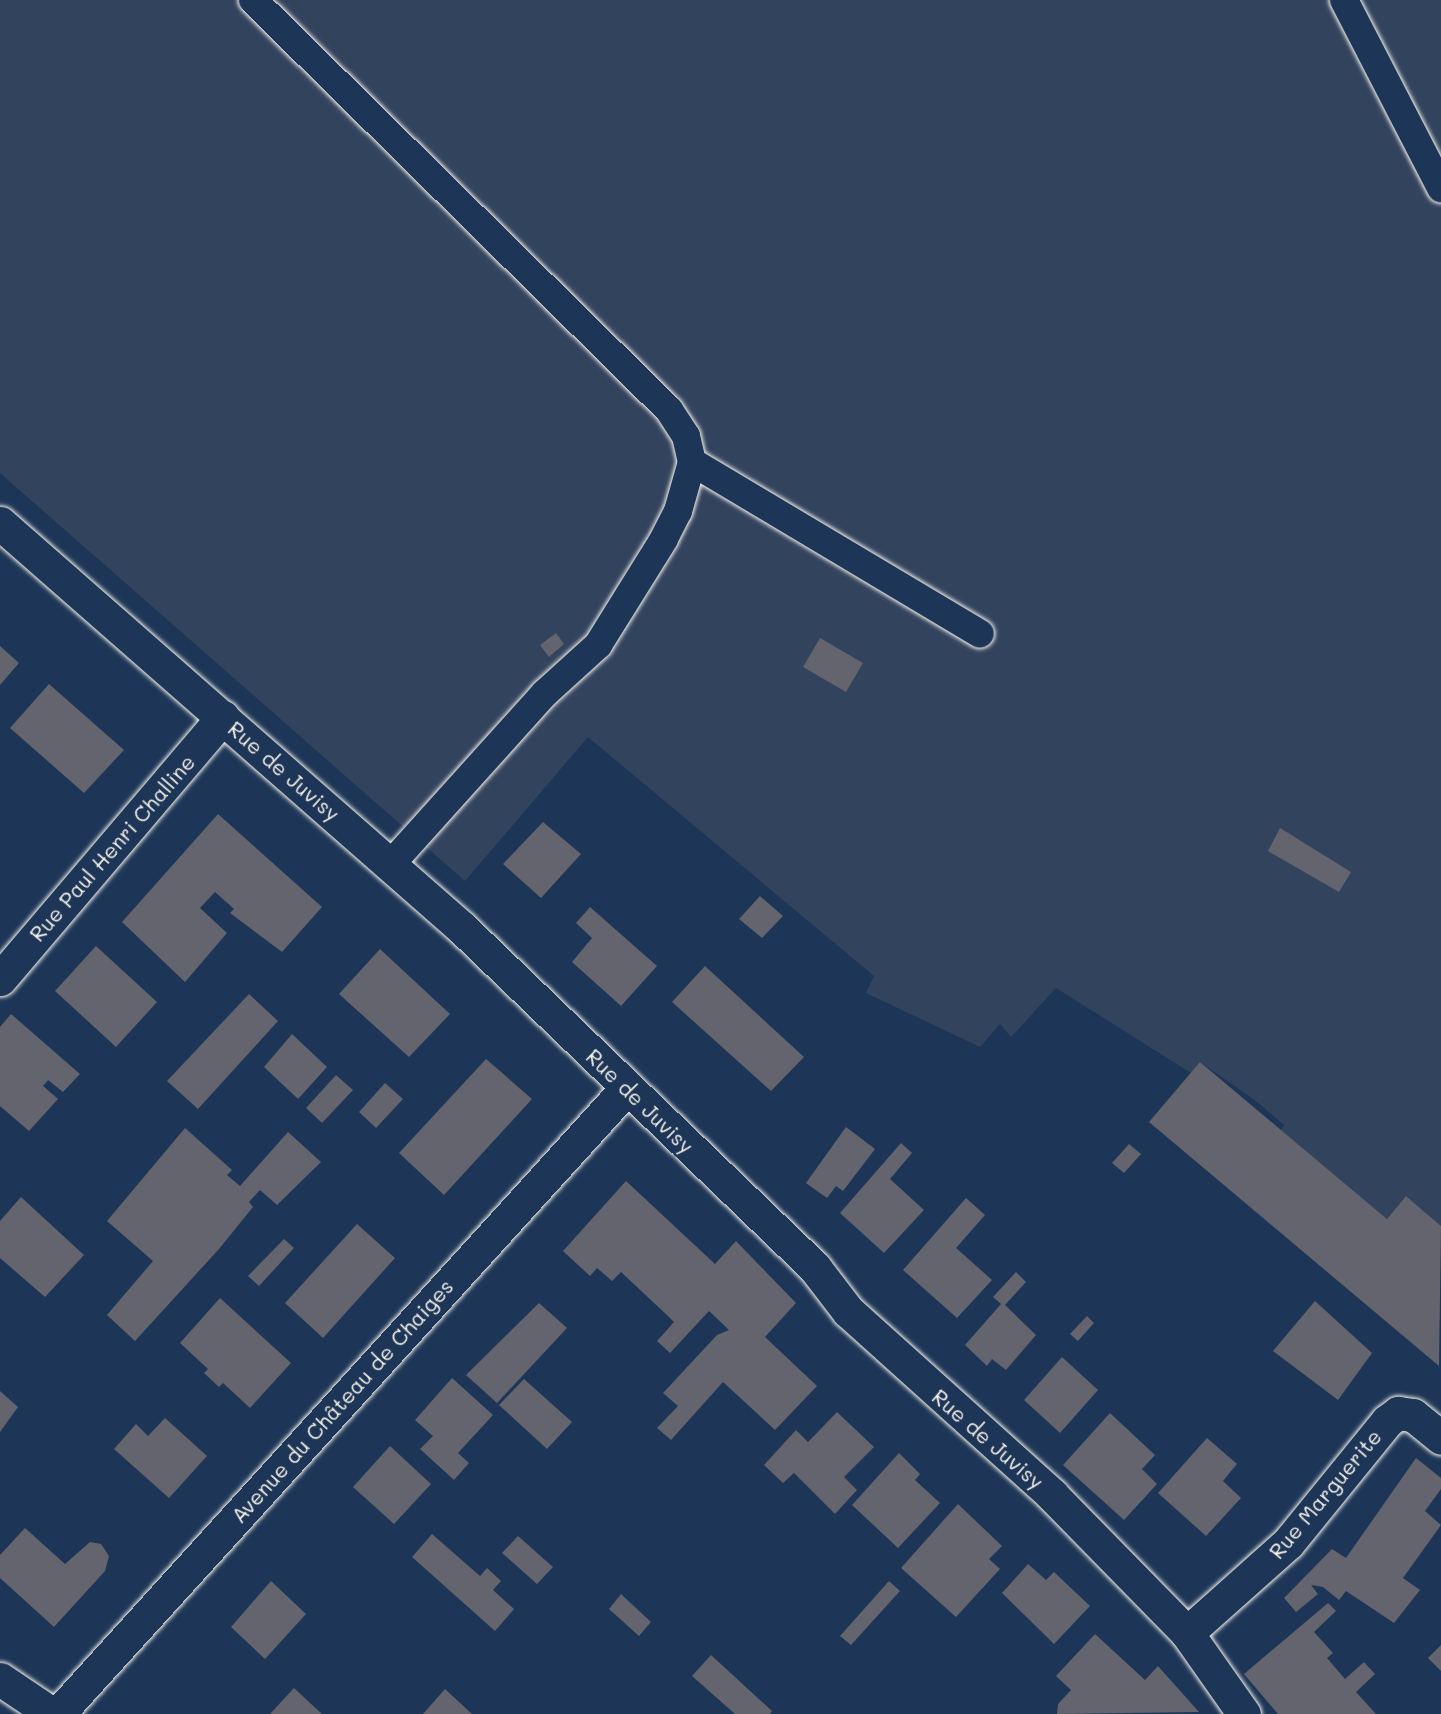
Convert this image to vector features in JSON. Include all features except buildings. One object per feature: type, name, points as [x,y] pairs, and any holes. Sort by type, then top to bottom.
[{"type":"street","name":"Rue de Juvisy","points":[[0,523],[224,717],[390,865],[815,1268],[848,1311],[1052,1495],[1187,1633],[1244,1714]]},
{"type":"street","name":"Rue Paul Henri Challine","points":[[0,979],[224,717]]},
{"type":"street","name":"Avenue du Château de Chaiges","points":[[58,1714],[626,1089]]},
{"type":"street","name":"Rue Marguerite","points":[[1187,1633],[1288,1543],[1387,1421],[1398,1413],[1413,1415],[1441,1438]]},
{"type":"street","points":[[0,1678],[52,1714]]},
{"type":"lane","points":[[253,0],[669,410],[686,436],[692,462],[678,511],[664,539],[598,645],[545,693],[390,865]]},
{"type":"lane","points":[[1344,0],[1441,188]]},
{"type":"lane","points":[[692,462],[980,634]]},
{"type":"shaded area","points":[[0,0],[1441,0],[1441,1226],[1406,1196],[1387,1219],[1281,1130],[1284,1125],[1256,1101],[1200,1062],[1191,1073],[1056,988],[1011,1037],[1000,1024],[980,1047],[866,993],[874,976],[588,737],[465,881],[0,473]]}]
